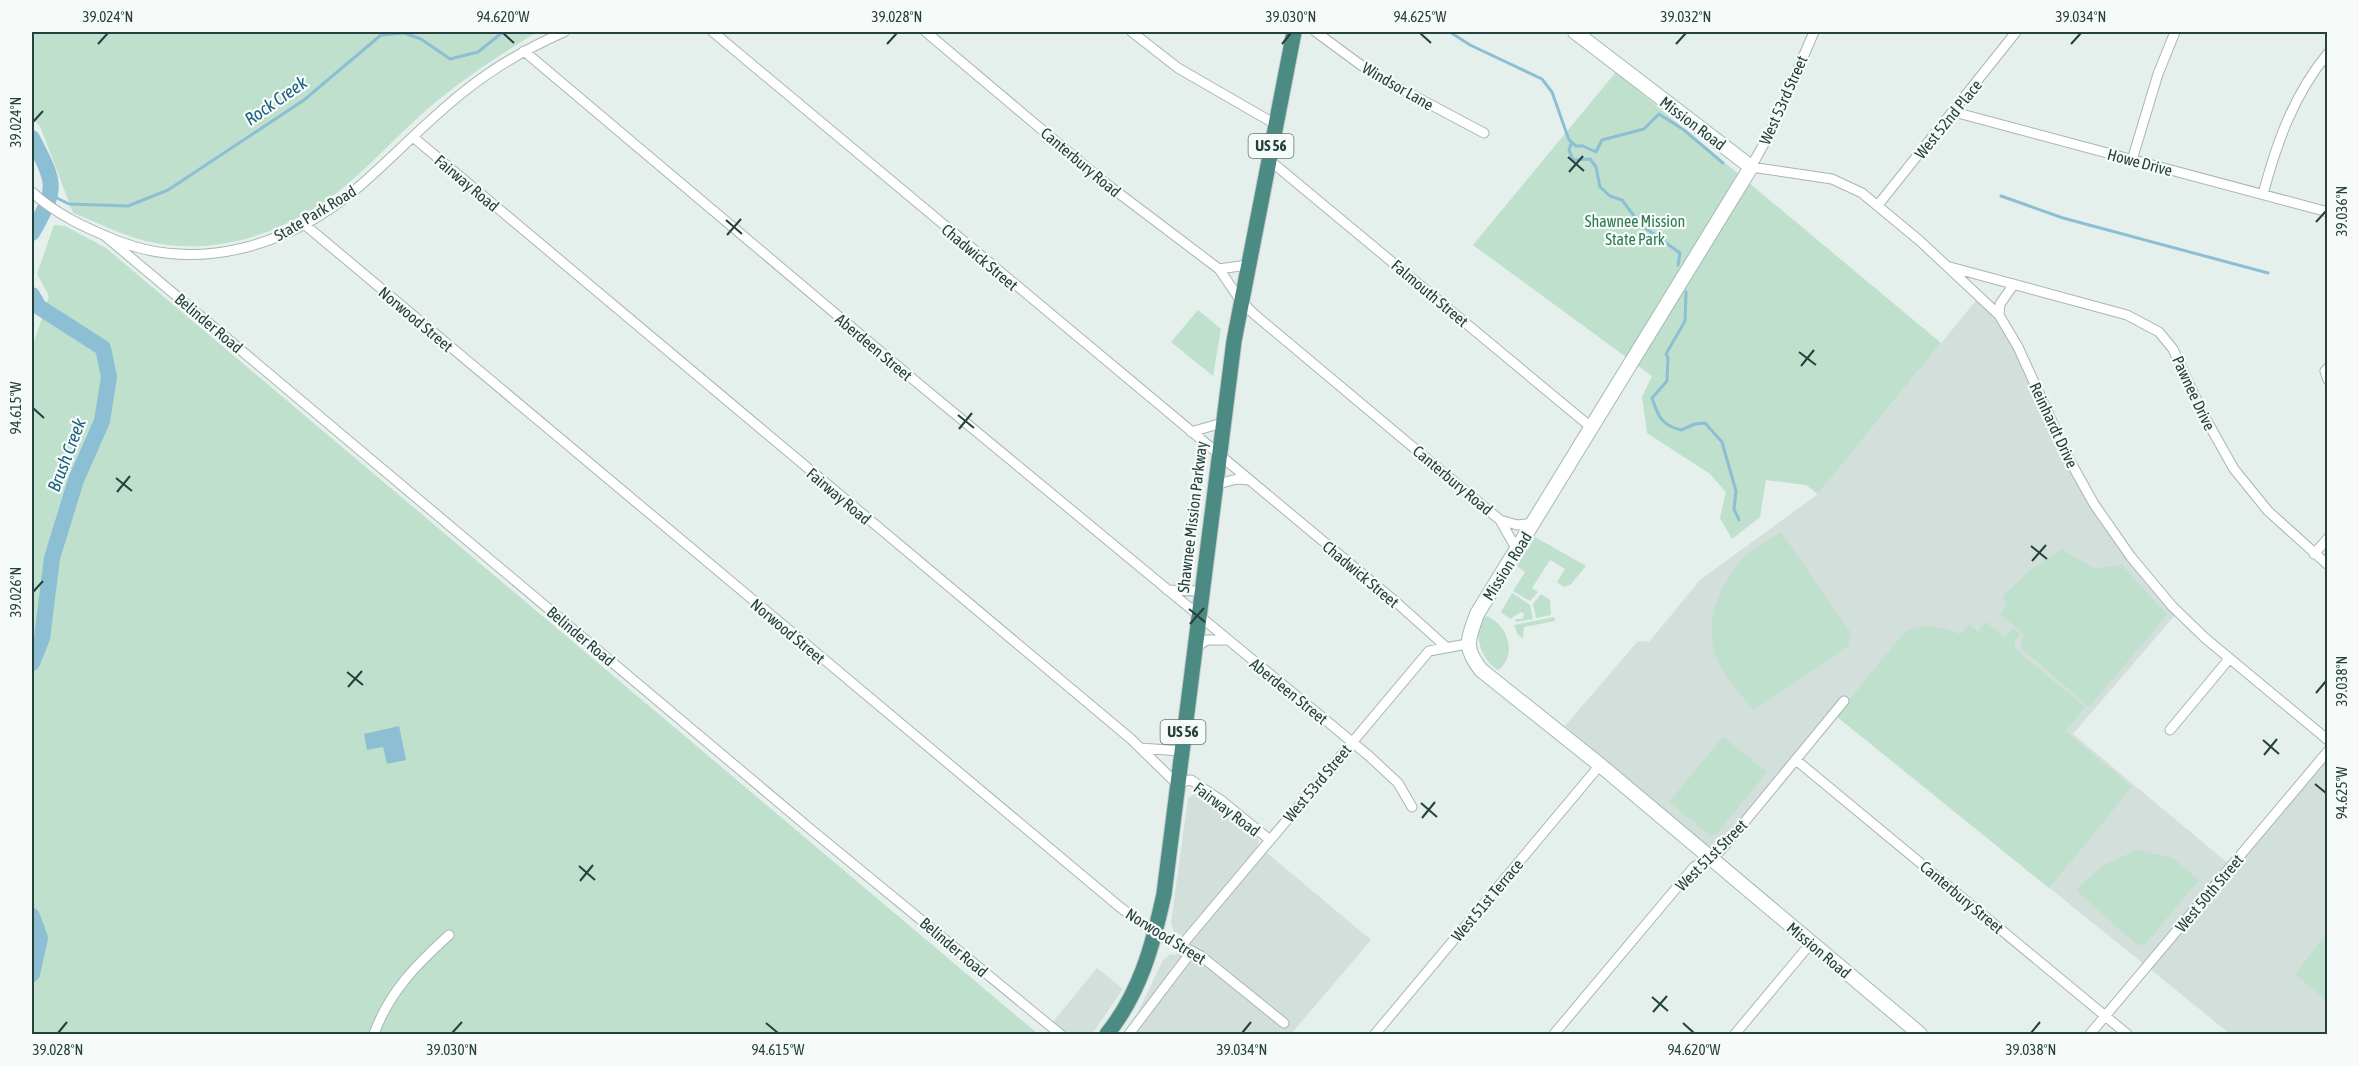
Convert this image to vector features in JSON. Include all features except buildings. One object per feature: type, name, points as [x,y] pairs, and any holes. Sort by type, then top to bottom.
[{"type":"highway","name":"Shawnee Mission Parkway","points":[[1110,1034],[1142,976],[1164,894],[1222,423],[1247,265],[1294,32]]},
{"type":"main road","name":"Mission Road","points":[[1575,32],[1751,167],[1477,614],[1467,644],[1471,657],[1481,670],[1600,765],[1920,1035]]},
{"type":"street","name":"State Park Road","points":[[35,195],[70,218],[140,249],[203,255],[249,248],[303,224],[354,191],[466,90],[524,51],[564,32]]},
{"type":"street","name":"Chadwick Street","points":[[713,32],[1396,602],[1445,646]]},
{"type":"street","name":"Canterbury Road","points":[[926,32],[1104,182],[1219,269],[1230,281],[1241,301],[1500,520],[1517,550]]},
{"type":"street","points":[[1132,32],[1178,68],[1275,124]]},
{"type":"street","name":"Windsor Lane","points":[[1316,32],[1373,74],[1484,133]]},
{"type":"street","name":"West 53rd Street","points":[[1751,167],[1770,133],[1814,32]]},
{"type":"street","name":"West 52nd Place","points":[[1878,205],[2016,32]]},
{"type":"street","points":[[2132,160],[2158,74],[2175,32]]},
{"type":"street","name":"Aberdeen Street","points":[[524,51],[1390,774],[1412,807]]},
{"type":"street","points":[[2263,194],[2282,130],[2295,101],[2328,53]]},
{"type":"street","name":"Howe Drive","points":[[1954,112],[2328,212]]},
{"type":"street","name":"Fairway Road","points":[[413,137],[1141,748],[1176,783],[1191,780],[1222,801],[1270,840]]},
{"type":"street","name":"Falmouth Street","points":[[1269,159],[1592,428]]},
{"type":"street","name":"Reinhardt Drive","points":[[1751,167],[1832,179],[1862,193],[1949,267],[1999,315],[2018,347],[2070,460],[2110,529],[2172,606],[2229,659],[2328,740]]},
{"type":"street","name":"Norwood Street","points":[[303,224],[1121,908],[1155,933],[1192,951],[1284,1023]]},
{"type":"street","name":"Belinder Road","points":[[105,235],[796,817],[1060,1035]]},
{"type":"street","points":[[1219,269],[1247,265]]},
{"type":"street","name":"Pawnee Drive","points":[[1949,267],[2127,315],[2159,332],[2174,349],[2203,414],[2234,469],[2268,511],[2328,565]]},
{"type":"street","points":[[1999,315],[2000,304],[2014,284]]},
{"type":"street","points":[[2328,368],[2325,371],[2328,380]]},
{"type":"street","points":[[1191,432],[1222,423]]},
{"type":"street","points":[[1214,485],[1237,479],[1249,480]]},
{"type":"street","name":"Canterbury Road","points":[[1500,520],[1517,525],[1534,523]]},
{"type":"street","points":[[2314,554],[2328,538]]},
{"type":"street","points":[[1167,590],[1200,591]]},
{"type":"street","points":[[1193,649],[1209,640],[1227,640]]},
{"type":"street","name":"West 53rd Street","points":[[1181,946],[1429,651],[1445,646],[1467,644]]},
{"type":"street","points":[[2170,730],[2229,659]]},
{"type":"street","name":"West 51st Street","points":[[1554,1035],[1694,867],[1728,842],[1844,701]]},
{"type":"street","points":[[1141,748],[1180,751]]},
{"type":"street","name":"West 50th Street","points":[[2090,1035],[2328,751]]},
{"type":"street","name":"Canterbury Street","points":[[1796,760],[2127,1035]]},
{"type":"street","name":"West 51st Terrace","points":[[1375,1035],[1600,765]]},
{"type":"street","points":[[374,1035],[381,1016],[404,979],[449,935]]},
{"type":"street","points":[[1735,1035],[1812,944]]},
{"type":"street","points":[[1129,1035],[1192,951]]},
{"type":"shaded area","points":[[1978,298],[2006,328],[2073,471],[2176,614],[2073,734],[2230,865],[2145,965],[1833,713],[1719,845],[1713,849],[1667,814],[1565,726],[1638,641],[1649,642],[1700,580],[1818,494]]},
{"type":"shaded area","points":[[2327,757],[2327,1034],[2230,1034],[2150,969]]},
{"type":"shaded area","points":[[1197,793],[1228,812],[1257,837],[1259,842],[1255,851],[1189,931],[1182,935],[1174,932],[1171,923],[1188,798]]},
{"type":"shaded area","points":[[1267,853],[1371,940],[1291,1034],[1123,1034],[1137,1014],[1163,960],[1171,954],[1176,955],[1253,864]]},
{"type":"shaded area","points":[[1097,968],[1123,989],[1092,1034],[1066,1034],[1052,1023]]},
{"type":"green space","points":[[32,32],[537,32],[477,70],[443,96],[352,180],[307,213],[256,236],[229,243],[174,246],[146,241],[118,232],[73,213],[40,126],[32,118]]},
{"type":"green space","name":"Shawnee Mission State Park","points":[[1616,72],[1941,343],[1818,494],[1806,485],[1766,480],[1760,517],[1732,539],[1720,518],[1726,492],[1710,474],[1647,433],[1642,397],[1652,376],[1473,245]]},
{"type":"green space","points":[[54,225],[65,226],[106,248],[1038,1034],[32,1034],[32,348],[49,296],[37,274]]},
{"type":"green space","points":[[1198,310],[1221,329],[1213,376],[1171,342]]},
{"type":"green space","points":[[1781,532],[1851,633],[1848,646],[1754,710],[1719,665],[1713,643],[1713,616],[1722,589],[1737,566],[1754,549]]},
{"type":"green space","points":[[1535,537],[1586,566],[1571,584],[1564,587],[1557,582],[1565,569],[1550,560],[1532,588],[1538,592],[1530,601],[1513,591],[1525,572],[1517,566]]},
{"type":"green space","points":[[2061,549],[2095,569],[2121,564],[2167,615],[2089,707],[2020,647],[2024,634],[2000,614],[2006,606],[2003,596],[2028,572]]},
{"type":"green space","points":[[1512,593],[1530,605],[1533,619],[1516,622],[1515,619],[1523,619],[1524,614],[1521,612],[1510,619],[1501,612]]},
{"type":"green space","points":[[1541,594],[1550,600],[1551,615],[1536,618],[1533,604]]},
{"type":"green space","points":[[1486,616],[1500,626],[1508,640],[1508,656],[1498,670],[1487,660],[1480,645],[1479,630]]},
{"type":"green space","points":[[1554,617],[1555,621],[1524,627],[1523,638],[1518,635],[1514,625]]},
{"type":"green space","points":[[1986,622],[2005,637],[2013,628],[2020,634],[2015,641],[2015,649],[2085,707],[2065,731],[2132,787],[2049,888],[1836,716],[1903,634],[1917,627],[1931,626],[1961,634],[1969,624],[1978,632]]},
{"type":"green space","points":[[1723,737],[1767,772],[1717,833],[1711,836],[1669,802]]},
{"type":"green space","points":[[2137,850],[2172,858],[2199,880],[2145,944],[2137,945],[2076,890],[2102,866]]},
{"type":"green space","points":[[2323,938],[2327,942],[2327,1001],[2295,974]]},
{"type":"water","points":[[399,726],[406,760],[387,764],[383,747],[367,750],[364,734]]},
{"type":"waterway","name":"Rock Creek","points":[[51,195],[69,204],[128,206],[168,190],[304,100],[381,35],[404,33],[421,39],[450,59],[478,52],[503,32]]},
{"type":"waterway","points":[[1450,32],[1470,45],[1542,79],[1552,92],[1569,140],[1576,146],[1583,146],[1596,152],[1602,140],[1644,129],[1659,114],[1684,130],[1723,163]]},
{"type":"waterway","name":"Brush Creek","points":[[32,138],[46,166],[51,186],[46,205],[32,233]]},
{"type":"waterway","points":[[1571,144],[1569,150],[1573,160],[1590,159],[1596,167],[1600,187],[1610,196],[1622,200],[1641,225],[1680,253],[1678,265]]},
{"type":"waterway","points":[[2001,196],[2063,218],[2268,273]]},
{"type":"waterway","points":[[1686,292],[1685,321],[1666,354],[1668,358],[1667,381],[1652,398],[1659,415],[1669,425],[1681,430],[1695,424],[1705,423],[1722,442],[1736,491],[1734,509],[1739,520]]},
{"type":"waterway","name":"Brush Creek","points":[[32,295],[39,307],[103,348],[109,377],[102,421],[76,480],[52,558],[42,638],[32,663]]},
{"type":"waterway","name":"Brush Creek","points":[[32,916],[40,938],[32,974]]}]
